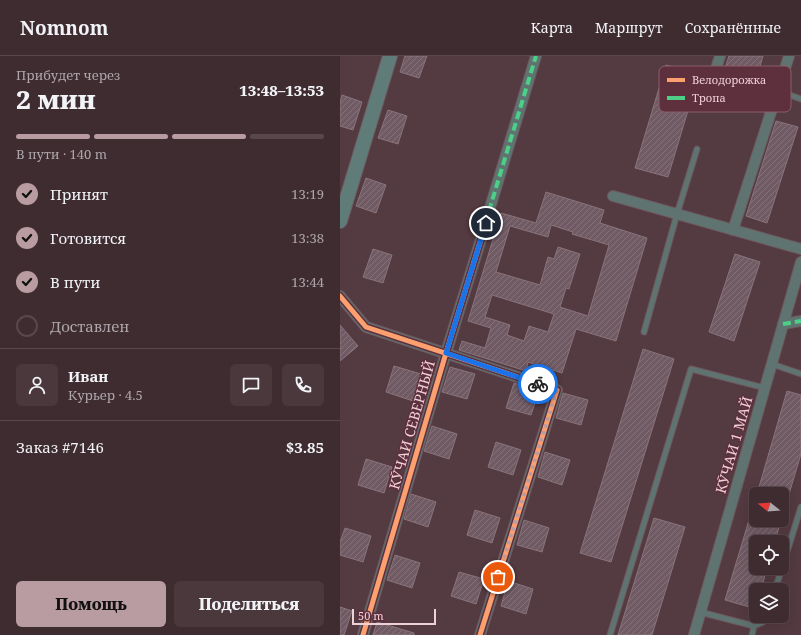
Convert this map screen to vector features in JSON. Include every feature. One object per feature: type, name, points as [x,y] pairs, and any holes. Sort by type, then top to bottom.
[{"type":"main road","points":[[340,221],[390,56]]},
{"type":"street","points":[[489,211],[536,56]]},
{"type":"street","points":[[717,66],[720,56]]},
{"type":"street","points":[[786,66],[789,56]]},
{"type":"street","points":[[733,230],[771,112]]},
{"type":"street","points":[[613,196],[801,249]]},
{"type":"street","name":"КӮЧАИ СЕВЕРНЫЙ","points":[[363,635],[486,223]]},
{"type":"street","name":"КӮЧАИ 1 МАЙ","points":[[694,635],[801,262]]},
{"type":"street","points":[[340,296],[366,328],[557,390],[480,635]]},
{"type":"street","points":[[783,324],[801,321]]},
{"type":"lane","points":[[791,96],[801,99]]},
{"type":"lane","points":[[644,332],[677,214],[698,149]]},
{"type":"lane","points":[[772,364],[801,374]]},
{"type":"lane","points":[[610,635],[691,369],[765,388]]},
{"type":"lane","points":[[778,583],[801,507]]},
{"type":"lane","points":[[700,612],[754,626],[761,623]]},
{"type":"lane","points":[[752,635],[754,626]]},
{"type":"building","points":[[405,56],[427,56],[419,78],[400,72]]},
{"type":"building","points":[[729,56],[763,56],[760,66],[726,66]]},
{"type":"building","points":[[659,88],[659,112],[688,112],[668,177],[635,168]]},
{"type":"building","points":[[342,95],[362,102],[353,130],[340,126],[340,102]]},
{"type":"building","points":[[388,110],[407,116],[398,144],[378,138]]},
{"type":"building","points":[[776,121],[798,127],[767,223],[746,216]]},
{"type":"building","points":[[366,178],[386,185],[376,213],[356,206]]},
{"type":"building","points":[[546,192],[604,210],[600,223],[647,238],[616,341],[576,329],[562,373],[528,362],[526,371],[459,350],[462,341],[485,348],[491,328],[468,321],[501,213],[536,223]],"holes":[[[551,225],[573,232],[572,234],[609,245],[588,316],[560,307],[566,288],[569,289],[580,254],[558,247],[554,259],[548,257],[540,285],[496,272],[510,226],[548,237]],[[492,295],[554,314],[548,332],[529,326],[524,341],[507,335],[510,325],[485,317]]]},
{"type":"building","points":[[373,249],[392,255],[383,283],[363,277]]},
{"type":"building","points":[[735,254],[760,262],[734,341],[709,332]]},
{"type":"building","points":[[340,325],[358,346],[340,361]]},
{"type":"building","points":[[643,349],[674,359],[611,562],[580,553]]},
{"type":"building","points":[[394,366],[421,374],[413,401],[386,392]]},
{"type":"building","points":[[450,367],[475,374],[467,399],[442,392]]},
{"type":"building","points":[[514,383],[539,391],[531,415],[506,408]]},
{"type":"building","points":[[787,391],[801,395],[801,454],[789,494],[789,487],[759,487]]},
{"type":"building","points":[[563,393],[588,400],[581,425],[556,418]]},
{"type":"building","points":[[432,426],[457,434],[449,459],[424,451]]},
{"type":"building","points":[[496,442],[521,450],[513,475],[488,467]]},
{"type":"building","points":[[545,452],[570,460],[562,485],[538,477]]},
{"type":"building","points":[[366,459],[392,467],[384,493],[358,485]]},
{"type":"building","points":[[411,494],[436,502],[428,527],[404,519]]},
{"type":"building","points":[[475,510],[500,518],[492,543],[467,535]]},
{"type":"building","points":[[654,518],[685,527],[652,635],[618,635]]},
{"type":"building","points":[[524,520],[549,528],[542,552],[517,545]]},
{"type":"building","points":[[749,520],[749,527],[779,527],[777,535],[749,535],[749,575],[765,575],[763,583],[749,583],[749,607],[725,600]]},
{"type":"building","points":[[345,528],[371,536],[363,562],[340,555],[340,542]]},
{"type":"building","points":[[395,555],[420,563],[412,588],[387,580]]},
{"type":"building","points":[[459,572],[484,579],[476,604],[451,596]]},
{"type":"building","points":[[508,581],[533,589],[526,614],[501,606]]},
{"type":"building","points":[[340,607],[352,611],[344,635],[340,635]]},
{"type":"building","points":[[377,622],[414,633],[414,635],[373,635]]},
{"type":"marked path","points":[[489,211],[536,56]]},
{"type":"marked path","points":[[783,324],[801,321]]},
{"type":"cycle path","points":[[363,635],[486,223]]},
{"type":"cycle path","points":[[340,296],[366,327],[557,390],[480,635]]},
{"type":"way so far","points":[[498,577],[557,390],[538,384]]},
{"type":"route","points":[[486,223],[446,353],[538,384]]}]
